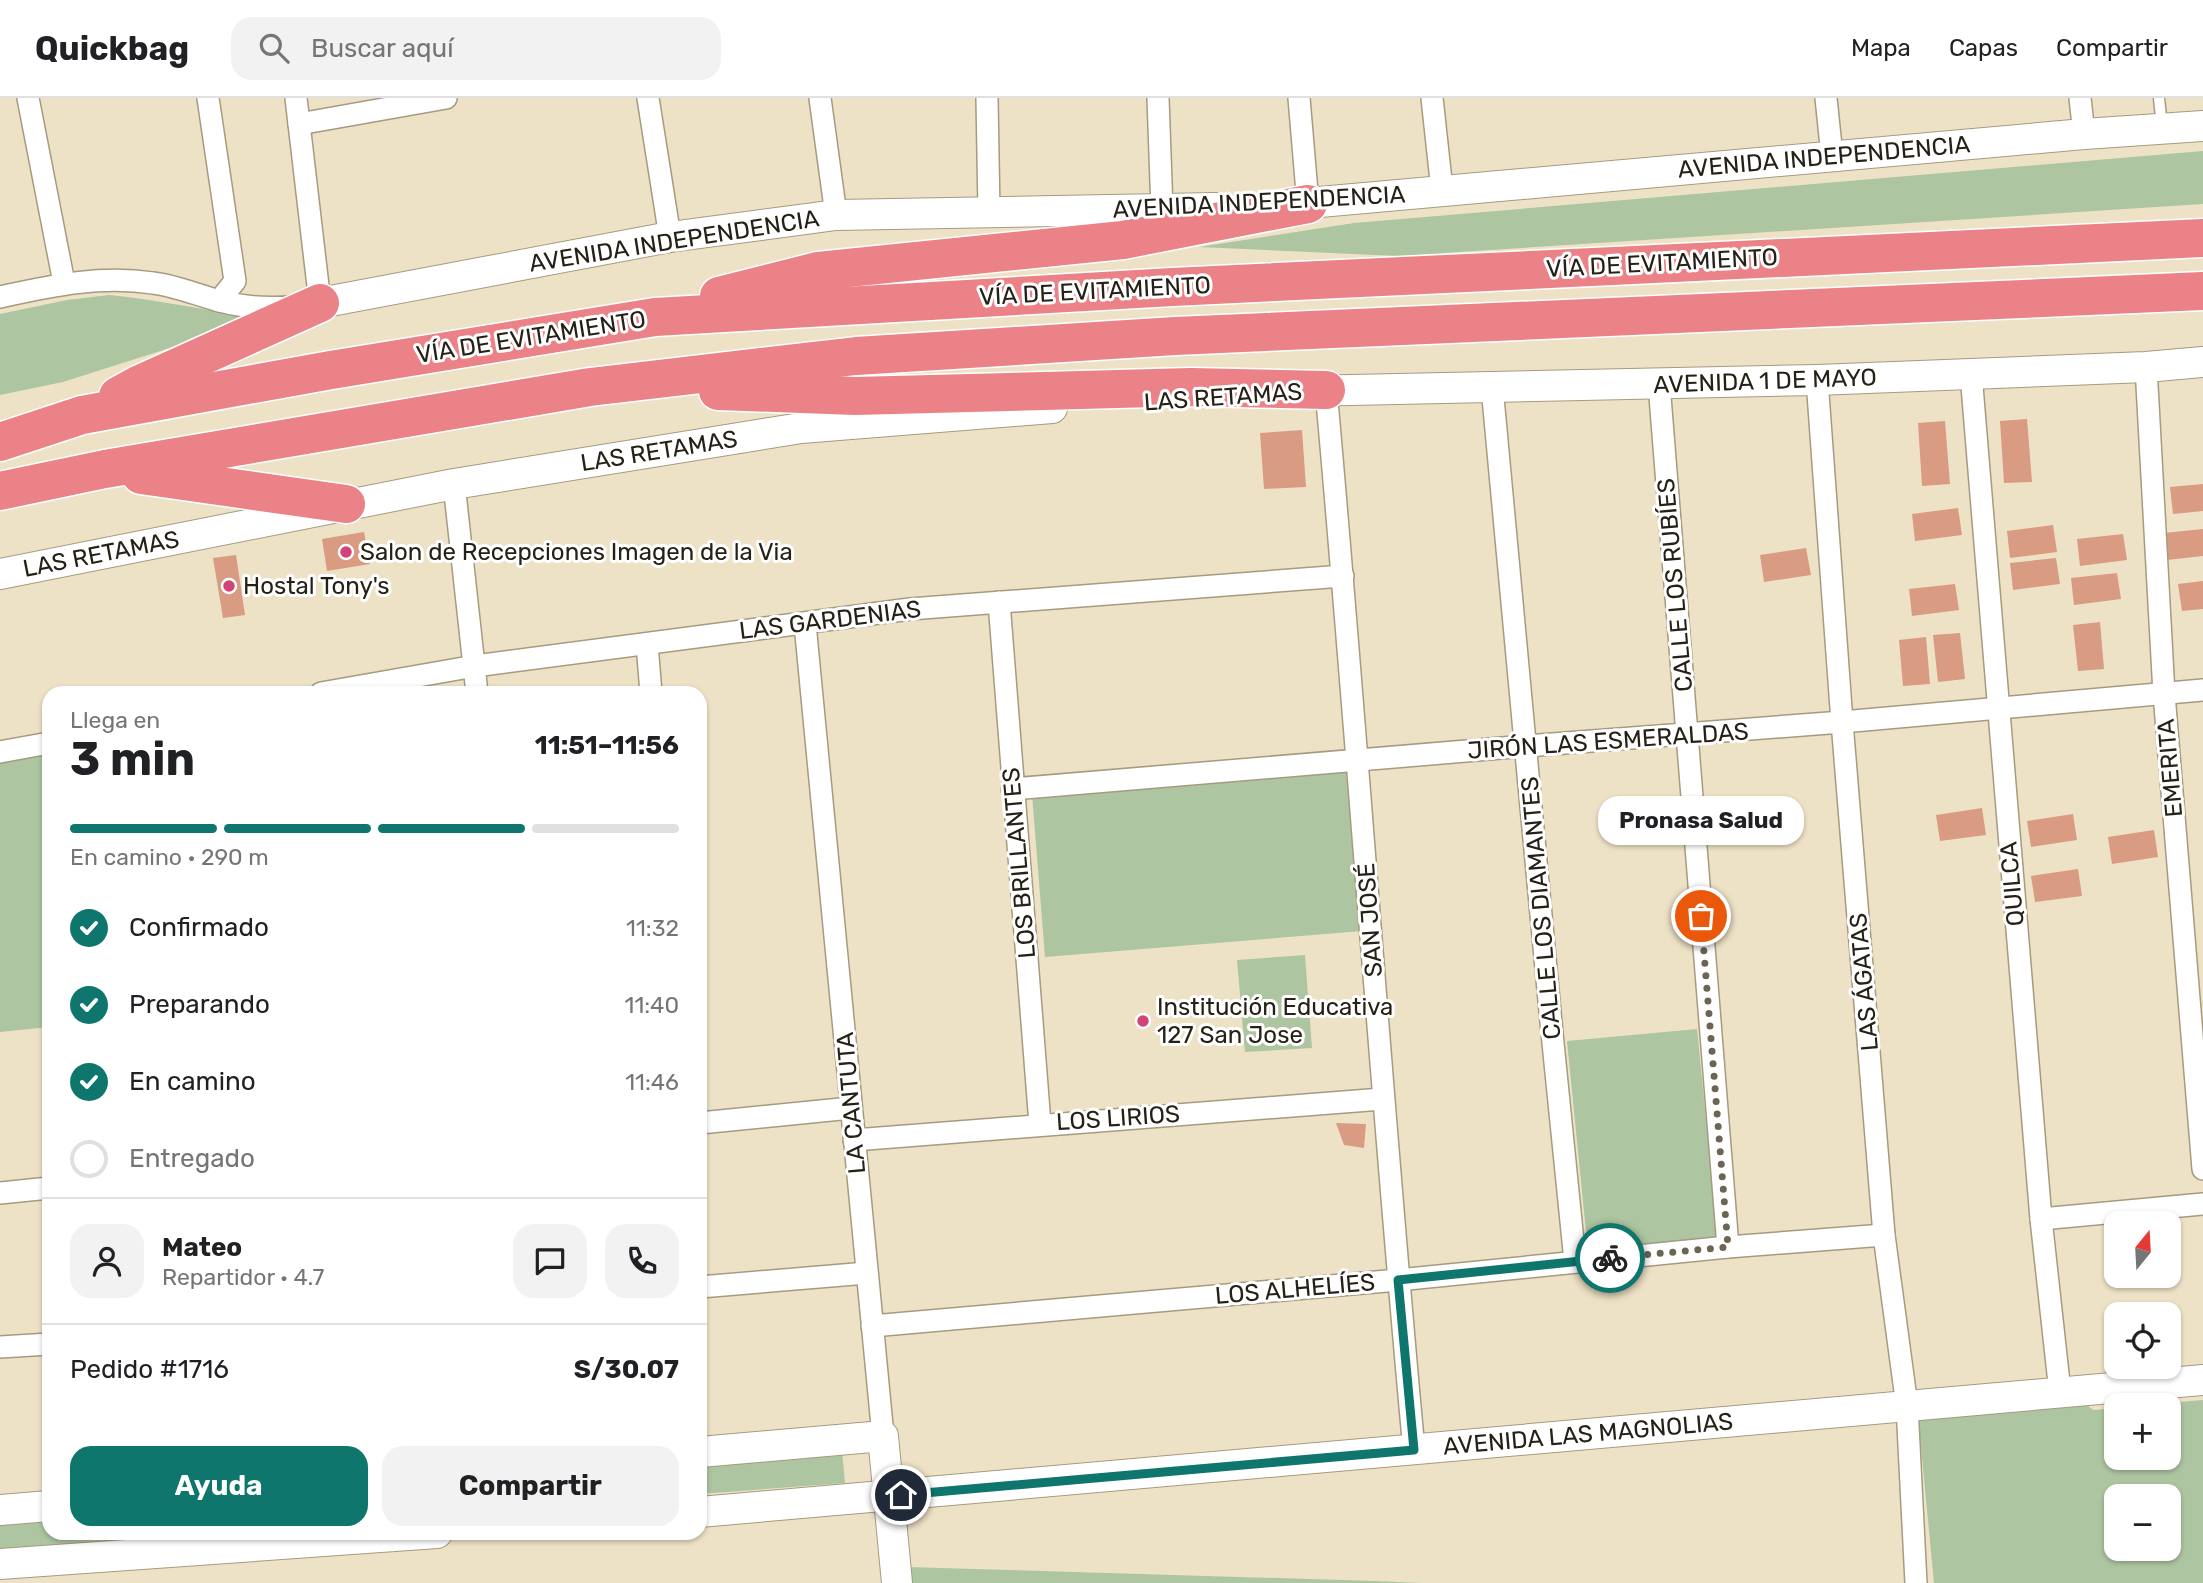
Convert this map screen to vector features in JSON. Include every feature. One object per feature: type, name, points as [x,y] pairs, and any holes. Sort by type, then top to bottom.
[{"type":"highway","points":[[655,317],[705,299],[818,271],[1123,240],[1308,204]]},
{"type":"highway","name":"VÍA DE EVITAMIENTO","points":[[0,442],[82,415],[331,370],[655,317],[1172,287],[2203,238]]},
{"type":"highway","name":"VÍA DE EVITAMIENTO","points":[[0,491],[105,469],[590,387],[856,356],[1147,338],[2203,291]]},
{"type":"highway","points":[[82,415],[140,384],[320,303]]},
{"type":"highway","points":[[590,387],[855,396],[1191,387],[1326,390]]},
{"type":"highway","points":[[105,469],[346,504]]},
{"type":"main road","name":"AVENIDA INDEPENDENCIA","points":[[320,303],[670,237],[836,215],[1162,211],[1308,204],[1442,190],[2203,125]]},
{"type":"main road","name":"AVENIDA 1 DE MAYO","points":[[1326,390],[1817,380],[2146,367],[2203,362]]},
{"type":"main road","name":"LAS RETAMAS","points":[[0,574],[454,484],[801,428],[1326,390]]},
{"type":"main road","name":"AVENIDA LAS MAGNOLIAS","points":[[707,1511],[2203,1380]]},
{"type":"main road","points":[[707,1451],[883,1436]]},
{"type":"main road","name":"LA CANTUTA","points":[[883,1436],[897,1583]]},
{"type":"main road","points":[[0,1510],[42,1507]]},
{"type":"main road","points":[[0,1564],[322,1540]]},
{"type":"street","points":[[28,98],[64,283]]},
{"type":"street","points":[[208,98],[235,281],[219,301]]},
{"type":"street","points":[[0,297],[64,283],[114,279],[187,289],[219,301],[248,307],[290,309],[320,303],[296,98]]},
{"type":"street","points":[[299,124],[446,98]]},
{"type":"street","points":[[648,98],[670,237]]},
{"type":"street","points":[[820,98],[836,215]]},
{"type":"street","points":[[987,98],[989,212]]},
{"type":"street","points":[[1158,98],[1162,211]]},
{"type":"street","points":[[1299,98],[1308,204]]},
{"type":"street","points":[[1432,98],[1442,190]]},
{"type":"street","points":[[1826,98],[1832,156]]},
{"type":"street","points":[[2080,98],[2084,134]]},
{"type":"street","name":"EMERITA","points":[[2146,367],[2164,694],[2203,1168]]},
{"type":"street","name":"QUILCA","points":[[1971,374],[2040,1219],[2060,1392]]},
{"type":"street","name":"LAS ÁGATAS","points":[[1817,380],[1884,1235],[1907,1406],[1916,1583]]},
{"type":"street","name":"CALLE LOS RUBÍES","points":[[1659,384],[1728,1247]]},
{"type":"street","name":"CALLE LOS DIAMANTES","points":[[1492,387],[1575,1261]]},
{"type":"street","name":"SAN JOSÉ","points":[[1326,390],[1359,761],[1382,1099],[1414,1450]]},
{"type":"street","points":[[454,484],[476,686]]},
{"type":"street","name":"LAS GARDENIAS","points":[[361,686],[474,666],[910,609],[1343,576]]},
{"type":"street","name":"LOS BRILLANTES","points":[[999,602],[1040,1124]]},
{"type":"street","name":"LA CANTUTA","points":[[805,624],[883,1436]]},
{"type":"street","points":[[647,644],[650,686]]},
{"type":"street","name":"JIRÓN LAS ESMERALDAS","points":[[1012,789],[1687,735],[2203,690]]},
{"type":"street","points":[[0,752],[42,744]]},
{"type":"street","name":"LOS LIRIOS","points":[[854,1140],[1382,1099]]},
{"type":"street","points":[[707,1122],[851,1108]]},
{"type":"street","points":[[0,1193],[42,1189]]},
{"type":"street","points":[[2040,1219],[2203,1204]]},
{"type":"street","name":"LOS ALHELÍES","points":[[872,1326],[1884,1235]]},
{"type":"street","points":[[707,1286],[867,1273]]},
{"type":"street","points":[[0,1348],[42,1345]]},
{"type":"lane","points":[[2159,98],[2162,128]]},
{"type":"green space","points":[[2203,151],[2203,204],[1398,256],[1199,247],[1354,223]]},
{"type":"green space","points":[[109,295],[267,317],[63,382],[0,395],[0,314],[67,300]]},
{"type":"green space","points":[[42,751],[42,1028],[0,1032],[0,760]]},
{"type":"green space","points":[[1346,771],[1362,931],[1045,957],[1032,794]]},
{"type":"green space","points":[[1305,955],[1312,1048],[1245,1052],[1237,960]]},
{"type":"green space","points":[[1697,1029],[1718,1240],[1588,1252],[1567,1041]]},
{"type":"green space","points":[[2203,1400],[2203,1583],[1934,1583],[1918,1416],[2081,1402],[2094,1410],[2104,1409],[2104,1470],[2181,1470],[2181,1402]]},
{"type":"green space","points":[[842,1451],[845,1483],[707,1493],[707,1461]]},
{"type":"green space","points":[[42,1519],[42,1540],[155,1540],[0,1550],[0,1522]]},
{"type":"green space","points":[[907,1567],[1376,1581],[1421,1583],[909,1583]]},
{"type":"building","points":[[2027,419],[2032,482],[2004,483],[2000,421]]},
{"type":"building","points":[[1945,421],[1950,484],[1922,486],[1918,423]]},
{"type":"building","points":[[1302,430],[1306,487],[1264,489],[1260,433]]},
{"type":"building","points":[[2203,484],[2203,511],[2173,514],[2170,487]]},
{"type":"building","points":[[1958,508],[1962,535],[1915,541],[1912,514]]},
{"type":"building","points":[[2053,525],[2057,552],[2010,558],[2007,531]]},
{"type":"building","points":[[2203,529],[2203,556],[2167,560],[2164,533]]},
{"type":"building","name":"Salon de Recepciones Imagen de la Via","points":[[364,532],[370,564],[327,571],[322,539]]},
{"type":"building","points":[[2123,534],[2127,560],[2080,566],[2077,539]]},
{"type":"building","points":[[1806,548],[1811,575],[1764,582],[1760,555]]},
{"type":"building","name":"Hostal Tony's","points":[[236,555],[245,615],[223,618],[213,558]]},
{"type":"building","points":[[2056,558],[2060,584],[2013,590],[2010,563]]},
{"type":"building","points":[[2117,573],[2121,599],[2074,605],[2071,578]]},
{"type":"building","points":[[2203,581],[2203,609],[2182,611],[2178,584]]},
{"type":"building","points":[[1955,584],[1959,610],[1912,616],[1909,589]]},
{"type":"building","points":[[2100,622],[2104,669],[2078,671],[2073,625]]},
{"type":"building","points":[[1960,633],[1965,679],[1938,682],[1933,635]]},
{"type":"building","points":[[1926,637],[1930,684],[1903,686],[1899,640]]},
{"type":"building","points":[[1982,808],[1986,835],[1940,841],[1936,815]]},
{"type":"building","points":[[2073,814],[2077,840],[2031,847],[2027,821]]},
{"type":"building","points":[[2154,830],[2158,857],[2112,864],[2108,837]]},
{"type":"building","points":[[2078,869],[2082,896],[2035,902],[2031,876]]},
{"type":"building","points":[[1336,1123],[1366,1124],[1364,1148],[1344,1145]]},
{"type":"way so far","points":[[1610,1258],[1728,1247],[1701,916]]},
{"type":"place","name":"Salon de Recepciones Imagen de la Via","points":[[346,552]]},
{"type":"place","name":"Hostal Tony's","points":[[229,586]]},
{"type":"place","name":"Pronasa Salud","points":[[1701,916]]},
{"type":"place","name":"Institución Educativa 127 San Jose","points":[[1143,1021]]},
{"type":"route","points":[[901,1495],[1414,1450],[1398,1280],[1610,1258]]}]
